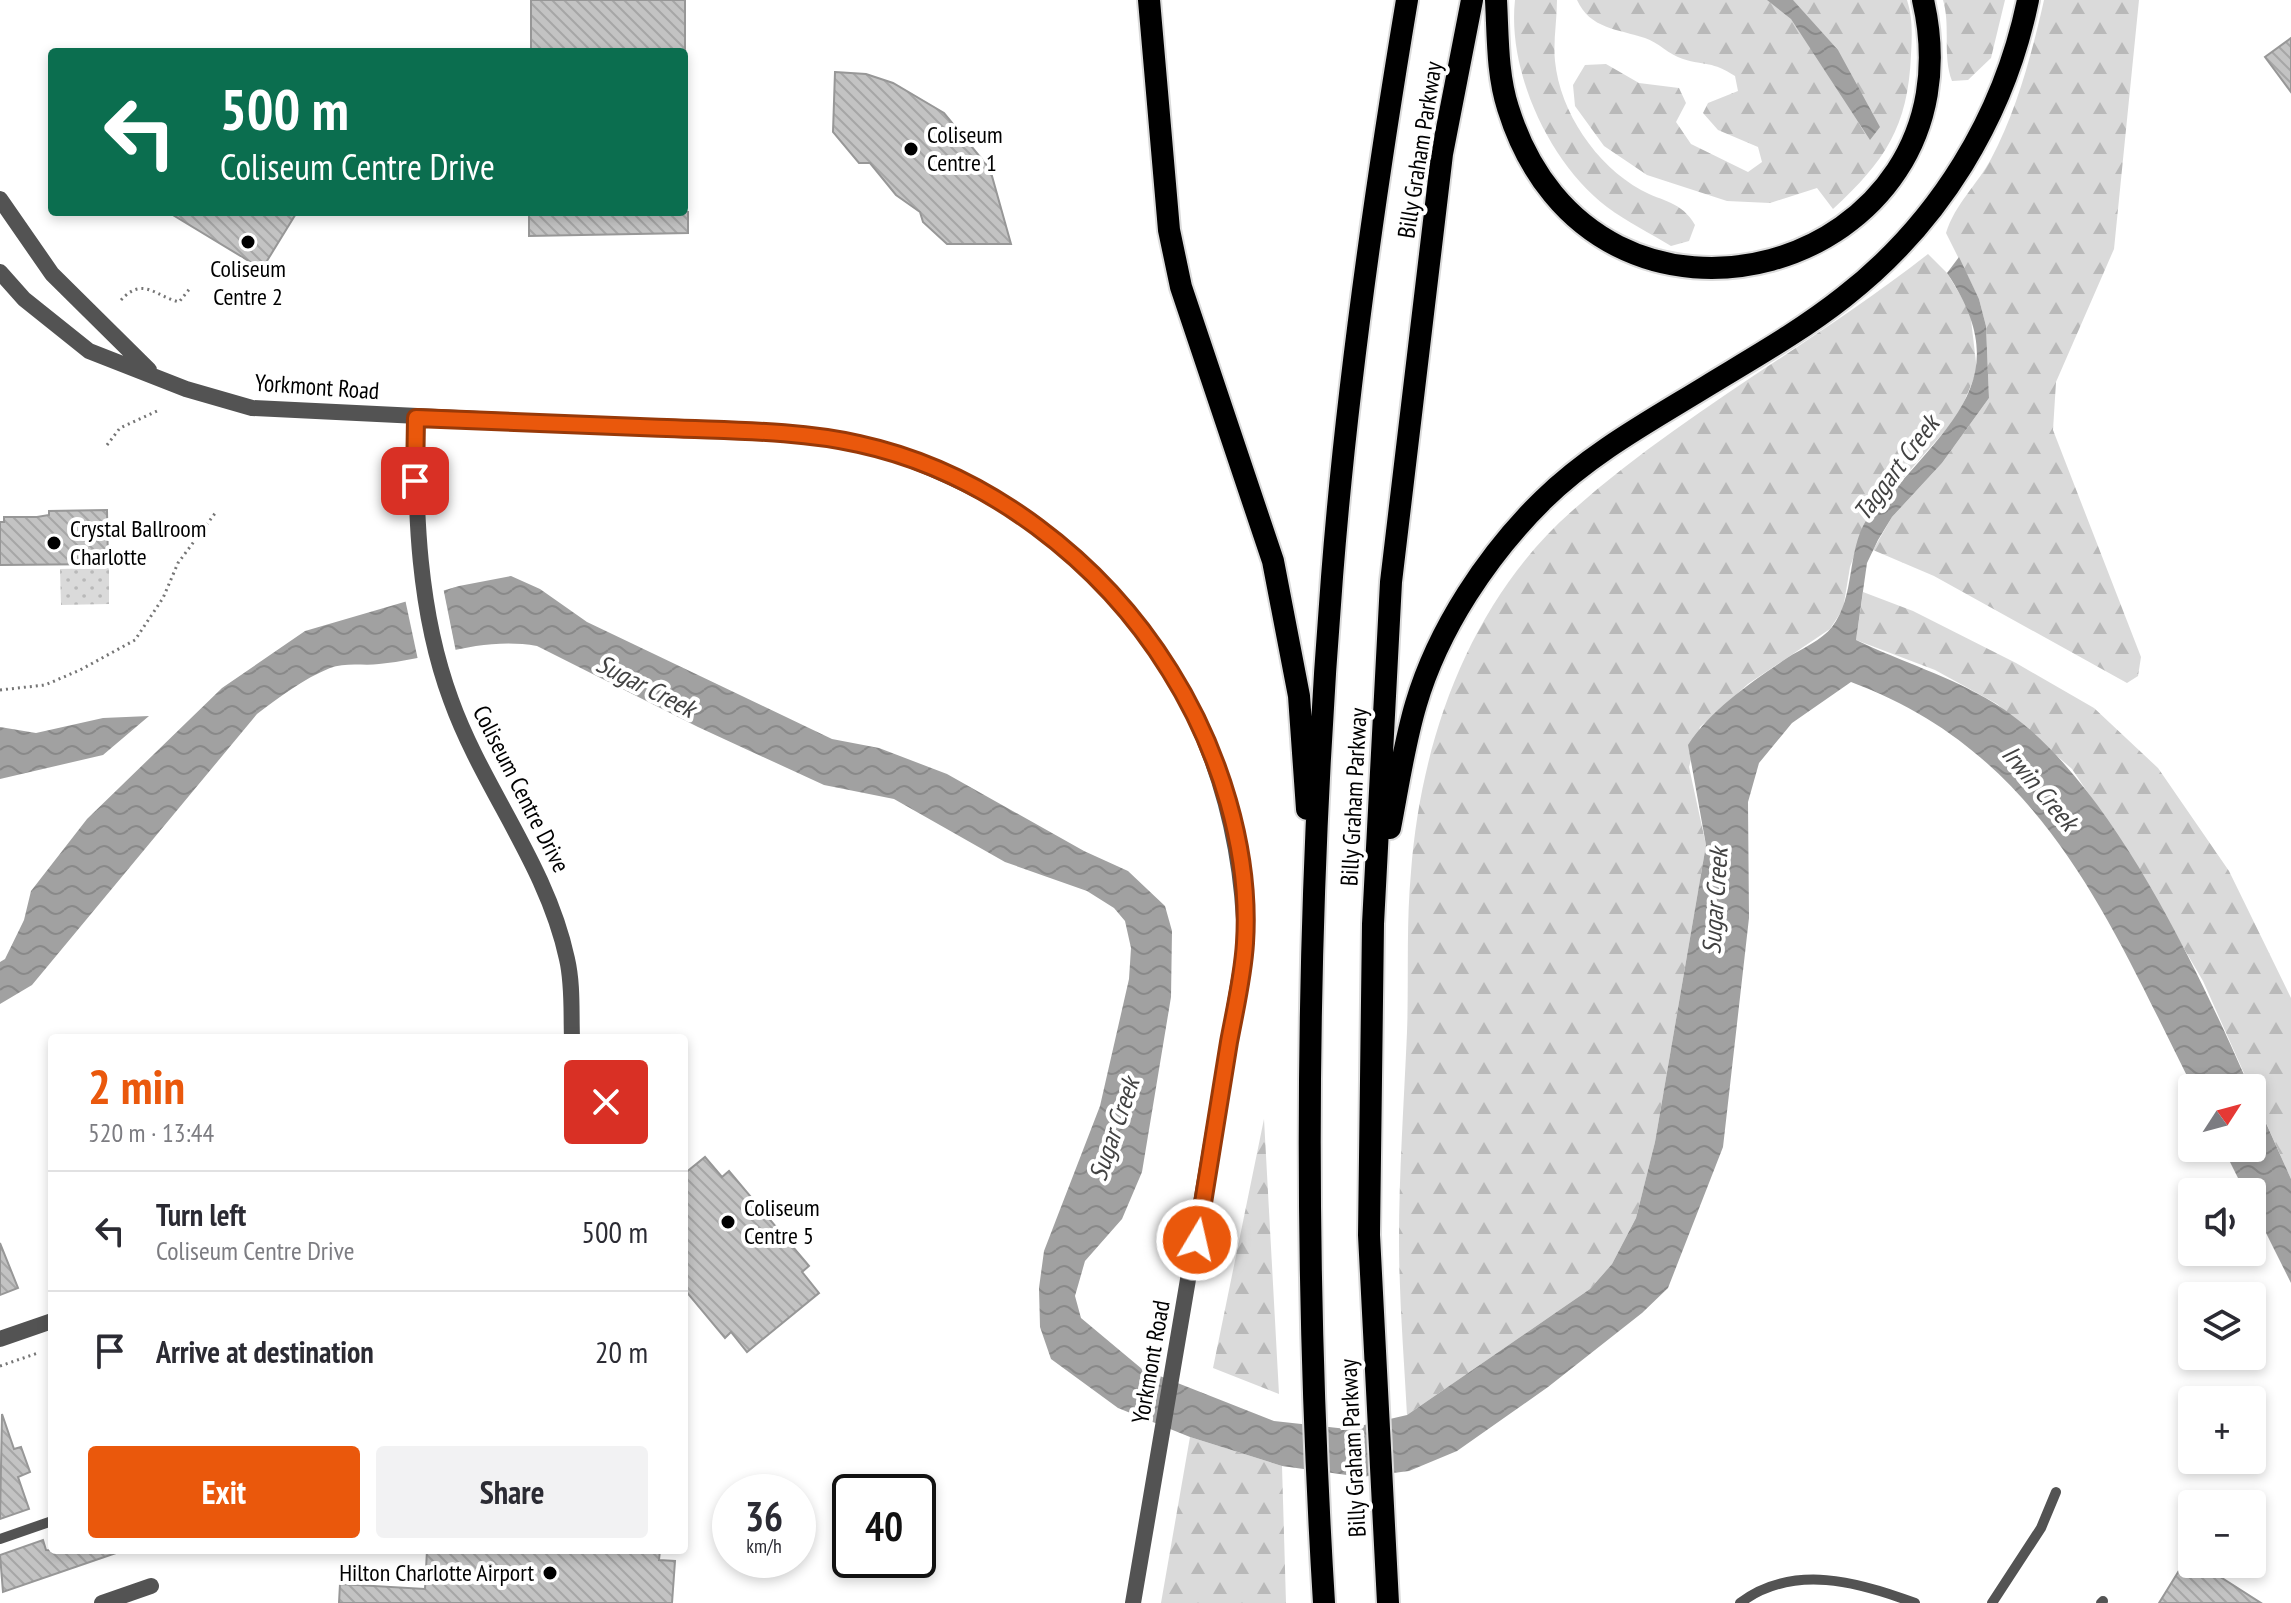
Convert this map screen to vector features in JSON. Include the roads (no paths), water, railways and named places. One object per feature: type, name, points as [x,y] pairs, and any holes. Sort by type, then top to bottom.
[{"type":"highway","name":"Billy Graham Parkway","points":[[1324,1603],[1312,1373],[1313,918],[1332,577],[1381,160],[1407,0]]},
{"type":"highway","name":"Billy Graham Parkway","points":[[1388,1603],[1369,1235],[1373,924],[1391,582],[1442,154],[1472,0]]},
{"type":"highway","points":[[1496,0],[1501,80],[1508,110],[1539,177],[1561,204],[1600,236],[1646,258],[1707,269],[1758,265],[1791,256],[1835,233],[1878,194],[1914,134],[1924,100],[1930,51],[1923,0]]},
{"type":"highway","points":[[1373,924],[1416,701],[1464,601],[1492,558],[1544,500],[1582,466],[1799,330],[1844,297],[1905,241],[1970,154],[1994,110],[2020,39],[2028,0]]},
{"type":"highway","points":[[1148,6],[1169,230],[1181,287],[1273,561],[1299,696],[1313,918]]},
{"type":"street","name":"Yorkmont Road","points":[[0,199],[52,274],[153,374]]},
{"type":"street","name":"Yorkmont Road","points":[[0,272],[24,299],[89,351],[186,389],[252,408],[416,418],[750,431],[827,439],[888,452],[938,471],[994,499],[1056,540],[1108,587],[1137,623],[1187,698],[1216,766],[1232,820],[1244,889],[1245,944],[1183,1328],[1133,1603]]},
{"type":"street","name":"Coliseum Centre Drive","points":[[416,418],[419,549],[432,629],[450,697],[466,738],[544,888],[556,919],[571,978],[572,1034]]},
{"type":"street","points":[[0,1339],[48,1322]]},
{"type":"street","points":[[102,1603],[151,1586]]},
{"type":"lane","points":[[1992,1603],[2041,1528],[2056,1492]]},
{"type":"lane","points":[[0,1539],[48,1522]]},
{"type":"lane","points":[[1740,1603],[1788,1581],[1826,1579],[1881,1590],[1915,1603]]},
{"type":"water","points":[[1767,0],[1793,0],[1838,50],[1880,127],[1870,140],[1791,19]]},
{"type":"water","points":[[1959,257],[1979,299],[1986,326],[1989,398],[1942,463],[1892,517],[1878,540],[1867,563],[1856,640],[1994,703],[2035,734],[2074,776],[2111,824],[2176,932],[2244,1074],[2186,1074],[2098,904],[2062,848],[2021,797],[1973,752],[1917,713],[1851,682],[1792,723],[1759,763],[1748,802],[1749,918],[1723,1147],[1668,1288],[1642,1313],[1548,1387],[1457,1451],[1409,1471],[1361,1477],[1282,1466],[1190,1437],[1118,1408],[1051,1359],[1040,1327],[1039,1288],[1044,1251],[1100,1106],[1129,979],[1131,948],[1125,921],[1114,908],[1087,891],[1005,862],[894,799],[824,785],[698,727],[537,646],[496,644],[399,661],[342,665],[320,672],[292,688],[257,714],[32,985],[0,1004],[0,962],[5,959],[24,920],[31,891],[87,819],[222,688],[305,631],[459,586],[511,576],[540,589],[587,622],[832,739],[879,748],[947,774],[1084,851],[1128,871],[1165,906],[1172,931],[1171,997],[1142,1172],[1122,1219],[1085,1261],[1075,1296],[1081,1318],[1142,1369],[1274,1421],[1347,1429],[1407,1415],[1590,1289],[1612,1264],[1636,1218],[1655,1142],[1706,845],[1688,745],[1709,719],[1733,697],[1828,632],[1845,602],[1856,545],[1867,519],[1940,437],[1957,413],[1970,389],[1976,364],[1975,337],[1966,307],[1947,273]]},
{"type":"water","points":[[149,716],[103,755],[0,779],[0,727],[36,733],[103,718]]},
{"type":"water","points":[[2266,1123],[2291,1179],[2291,1283],[2266,1233],[2266,1178],[2238,1178],[2230,1162],[2266,1162]]},
{"type":"place","name":"Coliseum Centre 1","points":[[911,149]]},
{"type":"place","name":"Coliseum Centre 2","points":[[248,242]]},
{"type":"place","name":"Crystal Ballroom Charlotte","points":[[54,543]]},
{"type":"place","name":"Coliseum Centre 5","points":[[728,1222]]},
{"type":"place","name":"Hilton Charlotte Airport","points":[[550,1573]]},
{"type":"water label","name":"Taggart Creek","points":[[1896,468]]},
{"type":"water label","name":"Sugar Creek","points":[[646,686]]},
{"type":"water label","name":"Irwin Creek","points":[[2040,788]]},
{"type":"water label","name":"Sugar Creek","points":[[1715,901]]},
{"type":"water label","name":"Sugar Creek","points":[[1114,1129]]}]
